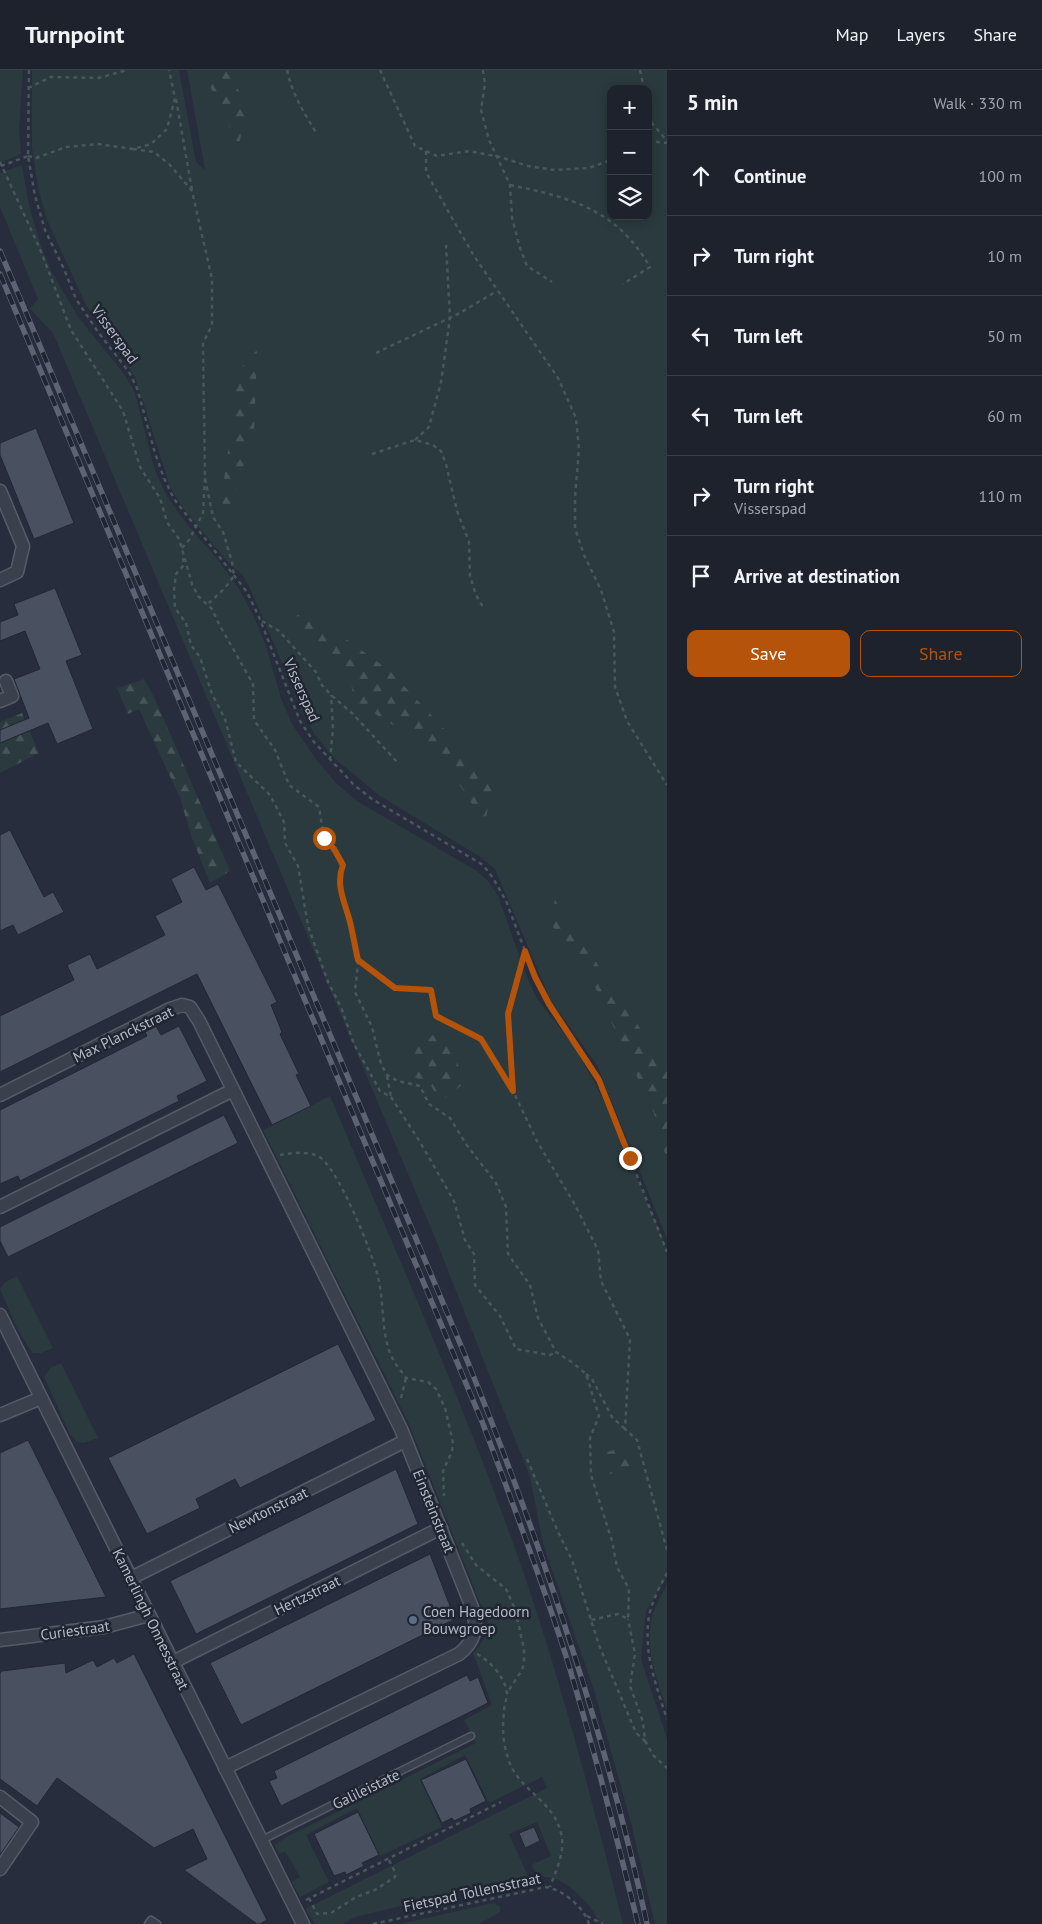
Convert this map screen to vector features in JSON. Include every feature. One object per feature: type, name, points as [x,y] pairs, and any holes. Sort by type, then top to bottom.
[{"type":"street","points":[[0,491],[23,546],[17,572],[0,580]]},
{"type":"street","points":[[0,701],[12,696],[6,682]]},
{"type":"street","name":"Max Planckstraat","points":[[0,1095],[170,1009],[182,1005],[190,1007],[193,1011],[255,1135]]},
{"type":"street","points":[[0,1207],[233,1090]]},
{"type":"street","name":"Einsteinstraat","points":[[255,1135],[401,1429],[442,1528],[475,1619],[474,1636],[466,1648]]},
{"type":"street","name":"Kamerlingh Onnesstraat","points":[[0,1315],[260,1841],[303,1924]]},
{"type":"street","points":[[0,1414],[41,1398]]},
{"type":"street","name":"Newtonstraat","points":[[131,1578],[405,1441]]},
{"type":"street","name":"Hertzstraat","points":[[173,1662],[442,1528]]},
{"type":"street","name":"Curiestraat","points":[[0,1640],[104,1626],[149,1615]]},
{"type":"street","points":[[225,1768],[460,1654],[466,1648]]},
{"type":"street","points":[[0,1797],[32,1822],[0,1868]]},
{"type":"lane","name":"Galileistate","points":[[260,1841],[471,1736]]},
{"type":"lane","points":[[148,1924],[152,1920],[157,1924]]},
{"type":"path","name":"Visserspad","points":[[29,70],[28,156],[33,190],[45,230],[76,299],[128,372],[137,388],[164,478],[174,499],[247,592],[300,721],[314,742],[354,785],[372,799],[483,865],[493,878],[506,901],[535,977],[549,1004],[599,1080],[667,1252]]},
{"type":"path","points":[[28,88],[51,76],[99,78],[127,70]]},
{"type":"path","points":[[170,70],[192,191],[212,279],[212,326],[203,344],[205,478],[203,513],[189,540],[182,549],[184,565],[176,574],[174,590],[175,608],[186,624],[191,645],[200,657],[212,694],[225,718],[236,762],[270,795],[284,822],[285,843],[298,866],[308,926],[328,982],[341,1007],[354,1044],[380,1091],[391,1097]]},
{"type":"path","points":[[287,70],[290,86],[299,106],[317,134]]},
{"type":"path","points":[[380,70],[415,146],[437,156],[469,151],[497,156],[528,166],[554,170],[589,168],[607,161]]},
{"type":"path","points":[[483,70],[485,84],[481,110],[489,140],[510,185],[512,218],[527,266],[552,282]]},
{"type":"path","points":[[640,70],[643,85]]},
{"type":"path","points":[[133,149],[151,144],[167,129],[175,98]]},
{"type":"path","points":[[652,123],[667,142]]},
{"type":"path","points":[[652,141],[667,142]]},
{"type":"path","points":[[192,191],[170,166],[154,152],[98,144],[66,147],[36,158],[28,156],[0,165],[40,249],[71,330],[122,411],[140,468],[160,498],[167,522],[179,539],[192,584],[198,596],[208,604],[252,684],[254,720],[275,750],[288,785],[319,807],[324,838],[334,849],[343,865],[339,874],[341,897],[350,920],[358,960],[355,992],[372,1027],[381,1064],[387,1075],[391,1097],[454,1201],[465,1240],[474,1254],[474,1285],[500,1316],[516,1349],[550,1355],[556,1352]]},
{"type":"path","points":[[426,151],[426,172],[474,256],[558,378],[576,418],[579,449],[575,497],[575,528],[584,555],[601,590],[614,632],[615,687],[626,721],[667,785]]},
{"type":"path","points":[[510,185],[564,198],[582,205],[600,213],[624,234],[642,254],[650,268],[623,284]]},
{"type":"path","points":[[372,454],[415,440],[430,427],[441,382],[450,318],[446,245]]},
{"type":"path","points":[[376,353],[450,318],[497,291]]},
{"type":"path","points":[[415,440],[433,444],[441,452],[446,464],[457,511],[469,542],[470,576],[476,595],[483,607]]},
{"type":"path","points":[[205,478],[213,517],[223,532],[234,576],[224,589],[208,604]]},
{"type":"path","points":[[260,620],[280,631],[316,672],[322,684],[331,694],[353,714],[398,762]]},
{"type":"path","points":[[330,760],[333,729],[331,694]]},
{"type":"path","points":[[513,1091],[508,1014],[525,951]]},
{"type":"path","points":[[358,960],[395,988],[431,990],[436,1016],[481,1039],[513,1091],[537,1141],[598,1250],[601,1281],[630,1339],[626,1429]]},
{"type":"path","points":[[387,1075],[398,1081],[420,1086],[429,1104],[450,1118],[466,1144],[496,1183],[506,1207],[508,1254],[530,1285],[538,1318],[556,1352],[592,1379],[612,1417],[637,1440],[667,1550]]},
{"type":"path","points":[[266,1156],[299,1153],[319,1157],[334,1176],[356,1216],[378,1276],[385,1330],[389,1350],[394,1362],[406,1378],[428,1382],[436,1389],[446,1408],[453,1443],[452,1451],[443,1471],[443,1495],[446,1503]]},
{"type":"path","points":[[586,1374],[599,1416],[590,1438],[590,1475],[612,1541],[617,1568],[629,1589],[628,1618],[635,1654],[630,1686],[643,1722],[645,1741]]},
{"type":"path","points":[[527,1460],[572,1560],[599,1645],[636,1733],[645,1741],[653,1755],[667,1768]]},
{"type":"path","points":[[462,1542],[476,1565],[506,1589],[515,1609],[524,1649],[524,1662],[522,1670],[507,1693],[503,1716],[508,1758],[516,1775],[549,1807],[559,1826],[562,1840],[561,1856],[550,1887]]},
{"type":"path","points":[[667,1573],[658,1590],[649,1615],[647,1645],[651,1668],[667,1719]]},
{"type":"path","points":[[591,1620],[618,1614],[628,1618]]},
{"type":"path","points":[[466,1648],[486,1658],[502,1679],[507,1693]]},
{"type":"path","points":[[293,1906],[501,1802]]},
{"type":"path","points":[[309,1898],[317,1914],[331,1913],[356,1897],[374,1890],[395,1878],[395,1872],[388,1858]]},
{"type":"path","name":"Fietspad Tollensstraat","points":[[374,1924],[543,1887],[550,1887],[562,1894],[587,1916],[604,1924]]},
{"type":"path","points":[[587,1916],[589,1924]]},
{"type":"green space","points":[[0,70],[23,70],[19,129],[21,154],[0,163]]},
{"type":"green space","points":[[32,70],[179,70],[196,162],[205,170],[187,70],[667,70],[667,1239],[597,1065],[551,1001],[495,869],[482,858],[380,796],[334,758],[315,735],[299,707],[248,584],[183,508],[170,487],[135,377],[86,305],[47,220],[38,188],[32,148]]},
{"type":"green space","points":[[213,70],[225,70],[253,112],[243,122],[239,147],[206,78]]},
{"type":"green space","points":[[22,165],[29,205],[41,246],[52,273],[79,318],[125,375],[135,393],[155,470],[168,498],[238,587],[254,617],[266,646],[281,698],[292,724],[316,759],[336,783],[357,801],[477,871],[489,882],[498,896],[528,980],[538,1000],[574,1046],[597,1087],[667,1249],[667,1577],[646,1611],[641,1659],[667,1739],[667,1924],[655,1924],[631,1823],[594,1690],[543,1544],[530,1477],[435,1238],[53,333],[30,309],[38,299],[0,207],[0,173]]},
{"type":"green space","points":[[257,350],[254,433],[229,513],[221,501],[239,370]]},
{"type":"green space","points":[[306,610],[390,671],[493,781],[485,824],[439,753],[354,701],[350,676],[292,619]]},
{"type":"green space","points":[[144,679],[154,697],[230,871],[210,883],[192,838],[180,798],[139,709],[128,714],[117,688]]},
{"type":"green space","points":[[22,713],[39,753],[0,773],[0,722]]},
{"type":"green space","points":[[555,900],[667,1069],[667,1158],[661,1143],[654,1113],[588,972],[550,923]]},
{"type":"green space","points":[[433,1035],[456,1050],[461,1086],[440,1102],[429,1082],[410,1076],[416,1049]]},
{"type":"green space","points":[[330,1096],[451,1381],[517,1554],[561,1692],[623,1924],[599,1924],[593,1911],[583,1899],[564,1883],[556,1879],[538,1876],[531,1865],[551,1856],[537,1822],[509,1834],[528,1876],[355,1917],[343,1924],[315,1924],[305,1909],[547,1788],[542,1777],[489,1803],[465,1755],[420,1779],[442,1827],[380,1856],[357,1808],[306,1835],[329,1882],[300,1897],[292,1882],[300,1877],[285,1851],[279,1854],[275,1845],[286,1837],[476,1743],[464,1720],[492,1705],[473,1653],[484,1639],[488,1623],[409,1424],[263,1130]]},
{"type":"green space","points":[[17,1276],[53,1348],[41,1353],[32,1353],[17,1328],[0,1289],[4,1283]]},
{"type":"green space","points":[[61,1363],[98,1438],[84,1443],[77,1442],[70,1434],[44,1377],[50,1368]]},
{"type":"green space","points":[[632,1445],[636,1466],[604,1476],[600,1454]]},
{"type":"green space","points":[[667,1584],[667,1710],[652,1662],[650,1625],[653,1613]]},
{"type":"green space","points":[[493,1903],[500,1906],[500,1912],[479,1924],[400,1924]]},
{"type":"building","points":[[36,428],[74,523],[34,539],[0,455],[0,443]]},
{"type":"building","points":[[55,588],[82,655],[66,661],[93,729],[57,744],[48,723],[0,743],[0,730],[29,718],[14,679],[40,669],[25,631],[0,641],[0,622],[18,615],[14,604]]},
{"type":"building","points":[[10,830],[44,897],[53,892],[64,912],[18,935],[13,925],[0,931],[0,835]]},
{"type":"building","points":[[194,867],[206,890],[218,884],[277,1002],[271,1005],[282,1032],[280,1034],[299,1074],[296,1075],[311,1106],[272,1125],[197,974],[0,1072],[0,1016],[74,980],[67,965],[90,954],[97,969],[165,935],[155,916],[182,902],[171,879]]},
{"type":"building","points":[[156,1026],[161,1035],[179,1026],[207,1081],[177,1096],[179,1101],[20,1181],[18,1176],[0,1184],[0,1110],[147,1036],[145,1032]]},
{"type":"building","points":[[224,1115],[238,1143],[8,1257],[0,1241],[0,1227]]},
{"type":"building","points":[[338,1344],[376,1420],[240,1488],[235,1479],[196,1499],[200,1508],[147,1534],[108,1458]]},
{"type":"building","points":[[28,1440],[106,1597],[0,1609],[0,1453]]},
{"type":"building","points":[[396,1469],[418,1524],[196,1634],[170,1581]]},
{"type":"building","points":[[430,1554],[455,1619],[241,1725],[210,1663]]},
{"type":"building","points":[[134,1654],[267,1920],[260,1924],[257,1924],[184,1870],[207,1859],[193,1829],[154,1848],[57,1778],[37,1806],[0,1779],[0,1673],[2,1671],[65,1663],[66,1673],[93,1660],[97,1667],[114,1658],[117,1663]]},
{"type":"building","points":[[467,1675],[470,1681],[478,1677],[488,1703],[281,1806],[269,1781],[277,1778],[274,1771]]},
{"type":"building","points":[[466,1759],[486,1801],[470,1809],[471,1813],[454,1821],[452,1818],[442,1823],[421,1780]]},
{"type":"building","points":[[358,1812],[379,1855],[362,1863],[364,1866],[346,1875],[345,1872],[334,1876],[314,1834]]},
{"type":"building","points":[[0,1813],[19,1827],[0,1855]]},
{"type":"building","points":[[534,1827],[540,1841],[525,1848],[519,1833]]},
{"type":"railway","points":[[0,251],[467,1360],[494,1429],[545,1568],[591,1709],[612,1780],[647,1924]]},
{"type":"railway","points":[[0,274],[483,1424],[566,1656],[586,1723],[638,1924]]},
{"type":"place","name":"Coen Hagedoorn Bouwgroep","points":[[413,1620]]},
{"type":"route","points":[[324,838],[334,849],[343,865],[339,874],[341,897],[350,920],[358,960],[395,988],[431,990],[436,1016],[481,1039],[513,1091],[508,1014],[525,951],[535,977],[549,1004],[586,1057],[599,1080],[630,1158]]}]
